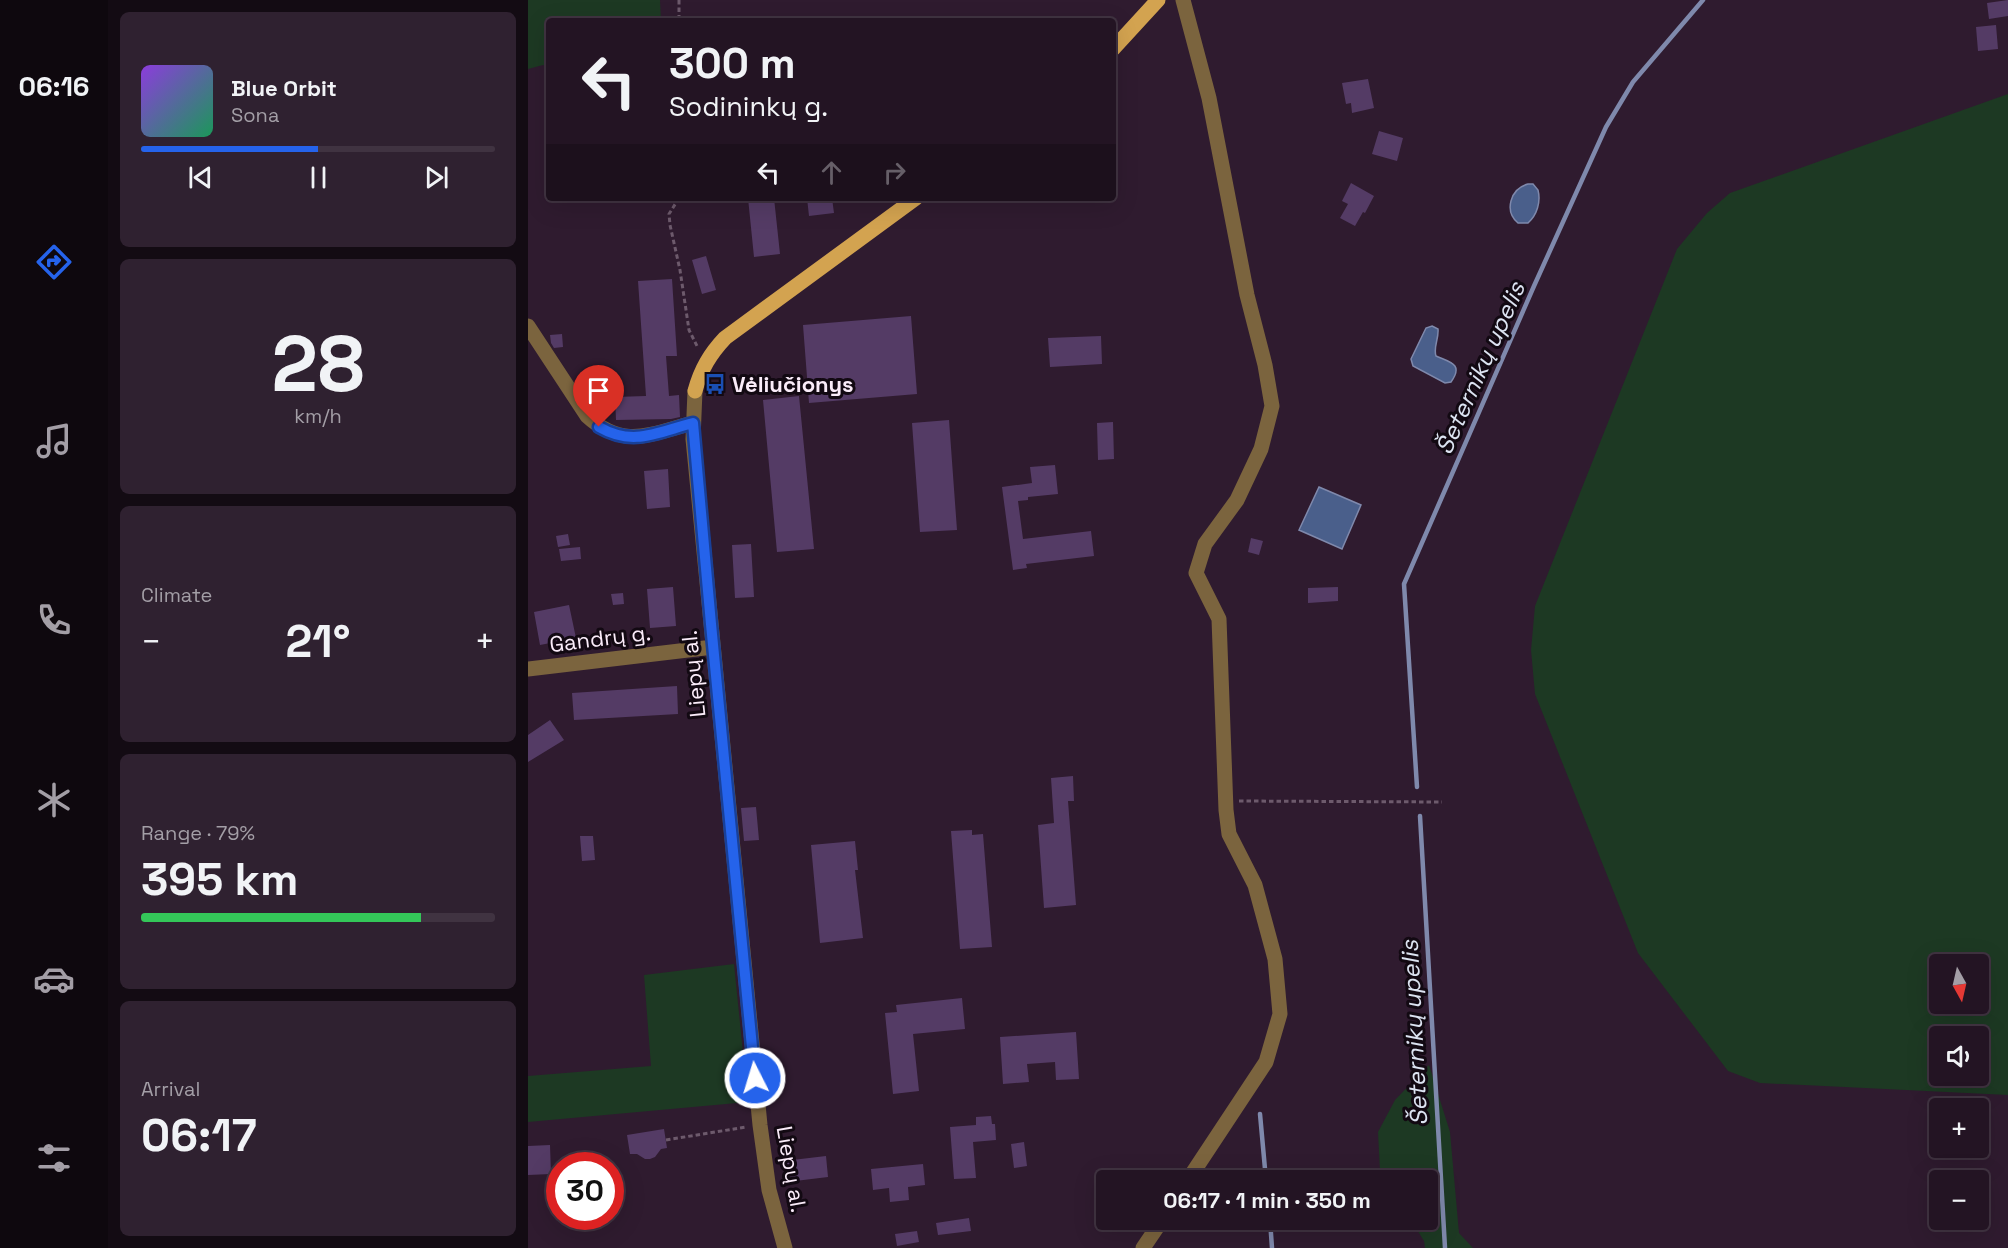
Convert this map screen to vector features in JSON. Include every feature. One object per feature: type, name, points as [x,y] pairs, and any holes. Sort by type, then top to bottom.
[{"type":"main road","points":[[1116,46],[1158,0]]},
{"type":"main road","name":"Liepų al.","points":[[695,391],[705,364],[713,350],[725,338],[912,201]]},
{"type":"street","points":[[1183,0],[1209,98],[1247,295],[1265,365],[1272,406],[1261,449],[1237,500],[1205,544],[1196,573],[1220,619],[1229,834],[1255,885],[1275,959],[1280,1014],[1266,1062],[1195,1170]]},
{"type":"street","points":[[528,326],[587,416],[605,430],[626,438],[644,436],[693,423]]},
{"type":"street","name":"Liepų al.","points":[[695,391],[693,423],[760,1125],[770,1190],[785,1248]]},
{"type":"street","name":"Gandrų g.","points":[[528,669],[713,647]]},
{"type":"street","points":[[1143,1248],[1155,1230]]},
{"type":"path","points":[[679,0],[679,18]]},
{"type":"path","points":[[677,201],[669,214],[670,225],[680,270],[689,330],[705,364]]},
{"type":"path","points":[[1226,801],[1442,802]]},
{"type":"path","points":[[666,1140],[760,1125]]},
{"type":"green space","points":[[528,0],[660,0],[661,18],[546,18],[546,66],[543,65],[528,69]]},
{"type":"green space","points":[[2008,94],[2008,1095],[1760,1083],[1728,1071],[1638,953],[1535,694],[1531,650],[1535,606],[1677,249],[1707,213],[1730,193]]},
{"type":"green space","points":[[734,964],[748,1102],[528,1122],[528,1076],[651,1066],[644,975]]},
{"type":"green space","points":[[1429,1065],[1450,1132],[1459,1233],[1473,1248],[1425,1248],[1424,1241],[1417,1230],[1438,1230],[1438,1170],[1380,1170],[1378,1132],[1395,1100]]},
{"type":"water","points":[[1528,184],[1533,184],[1538,190],[1538,208],[1528,223],[1518,223],[1511,213],[1511,201],[1517,191]]},
{"type":"water","points":[[1432,326],[1438,329],[1436,356],[1456,367],[1455,376],[1451,382],[1445,383],[1413,366],[1411,359],[1426,328]]},
{"type":"water","points":[[1319,487],[1361,505],[1342,549],[1299,530]]},
{"type":"building","points":[[2008,0],[2008,16],[1989,19],[1987,3]]},
{"type":"building","points":[[1996,25],[1998,49],[1978,51],[1976,27]]},
{"type":"building","points":[[1368,79],[1374,108],[1352,113],[1351,103],[1346,104],[1342,83]]},
{"type":"building","points":[[1379,131],[1403,138],[1397,161],[1372,154]]},
{"type":"building","points":[[1351,183],[1374,196],[1355,226],[1340,218],[1348,204],[1342,201]]},
{"type":"building","points":[[748,201],[774,201],[780,254],[754,257]]},
{"type":"building","points":[[807,201],[832,201],[834,213],[809,216]]},
{"type":"building","points":[[706,256],[716,290],[702,294],[692,260]]},
{"type":"building","points":[[672,279],[677,356],[666,356],[669,396],[679,395],[680,417],[616,420],[615,397],[646,396],[638,281]]},
{"type":"building","points":[[911,316],[917,394],[809,403],[803,325]]},
{"type":"building","points":[[562,334],[563,347],[554,348],[550,335]]},
{"type":"building","points":[[1101,336],[1102,364],[1050,367],[1048,338]]},
{"type":"building","points":[[799,396],[814,549],[777,552],[763,400]]},
{"type":"building","points":[[949,420],[957,530],[920,532],[912,423]]},
{"type":"building","points":[[1113,422],[1114,459],[1098,460],[1097,423]]},
{"type":"building","points":[[1055,465],[1058,494],[1028,497],[1028,500],[1018,501],[1023,539],[1091,531],[1094,556],[1026,564],[1027,568],[1013,570],[1002,487],[1032,483],[1030,467]]},
{"type":"building","points":[[668,469],[670,507],[647,509],[644,471]]},
{"type":"building","points":[[568,534],[570,545],[558,547],[556,536]]},
{"type":"building","points":[[1251,538],[1263,541],[1259,555],[1248,552]]},
{"type":"building","points":[[751,544],[754,597],[735,598],[732,545]]},
{"type":"building","points":[[580,547],[581,559],[561,561],[559,549]]},
{"type":"building","points":[[673,587],[676,626],[650,628],[647,589]]},
{"type":"building","points":[[1338,587],[1338,601],[1308,603],[1308,588]]},
{"type":"building","points":[[623,593],[624,604],[613,605],[611,594]]},
{"type":"building","points":[[569,605],[576,638],[540,645],[534,612]]},
{"type":"building","points":[[677,686],[678,714],[574,720],[572,693]]},
{"type":"building","points":[[550,720],[564,740],[528,762],[528,735]]},
{"type":"building","points":[[1073,776],[1074,801],[1068,801],[1076,905],[1044,908],[1038,825],[1054,823],[1051,778]]},
{"type":"building","points":[[756,807],[759,840],[744,841],[741,808]]},
{"type":"building","points":[[972,830],[972,835],[983,834],[992,947],[960,949],[951,831]]},
{"type":"building","points":[[580,836],[593,836],[595,860],[582,861]]},
{"type":"building","points":[[855,841],[858,870],[855,870],[863,938],[820,943],[811,845]]},
{"type":"building","points":[[962,998],[965,1029],[913,1034],[919,1091],[893,1094],[885,1013],[897,1012],[896,1005]]},
{"type":"building","points":[[1076,1032],[1079,1079],[1056,1080],[1055,1062],[1027,1064],[1029,1082],[1003,1084],[1000,1037]]},
{"type":"building","points":[[991,1116],[992,1124],[995,1124],[996,1140],[973,1142],[976,1178],[954,1179],[950,1127],[976,1125],[976,1117]]},
{"type":"building","points":[[664,1129],[667,1148],[661,1149],[655,1157],[645,1159],[637,1154],[630,1154],[627,1135]]},
{"type":"building","points":[[1024,1142],[1027,1166],[1014,1168],[1011,1144]]},
{"type":"building","points":[[550,1145],[550,1152],[546,1152],[546,1174],[528,1175],[528,1146]]},
{"type":"building","points":[[826,1156],[828,1177],[787,1182],[784,1161]]},
{"type":"building","points":[[923,1164],[925,1185],[908,1187],[909,1200],[890,1202],[889,1188],[873,1190],[871,1169]]},
{"type":"building","points":[[969,1218],[971,1231],[938,1235],[936,1223]]},
{"type":"building","points":[[917,1231],[919,1242],[897,1246],[895,1234]]},
{"type":"waterway","name":"Šeternikų upelis","points":[[1417,787],[1404,584],[1606,127],[1633,82],[1703,0]]},
{"type":"waterway","name":"Šeternikų upelis","points":[[1420,816],[1445,1248]]},
{"type":"waterway","points":[[1260,1114],[1265,1170]]},
{"type":"waterway","points":[[1271,1230],[1272,1248]]},
{"type":"place","name":"Vėliučionys","points":[[715,384]]},
{"type":"route","points":[[599,427],[611,434],[626,438],[644,436],[693,423],[755,1078]]}]
